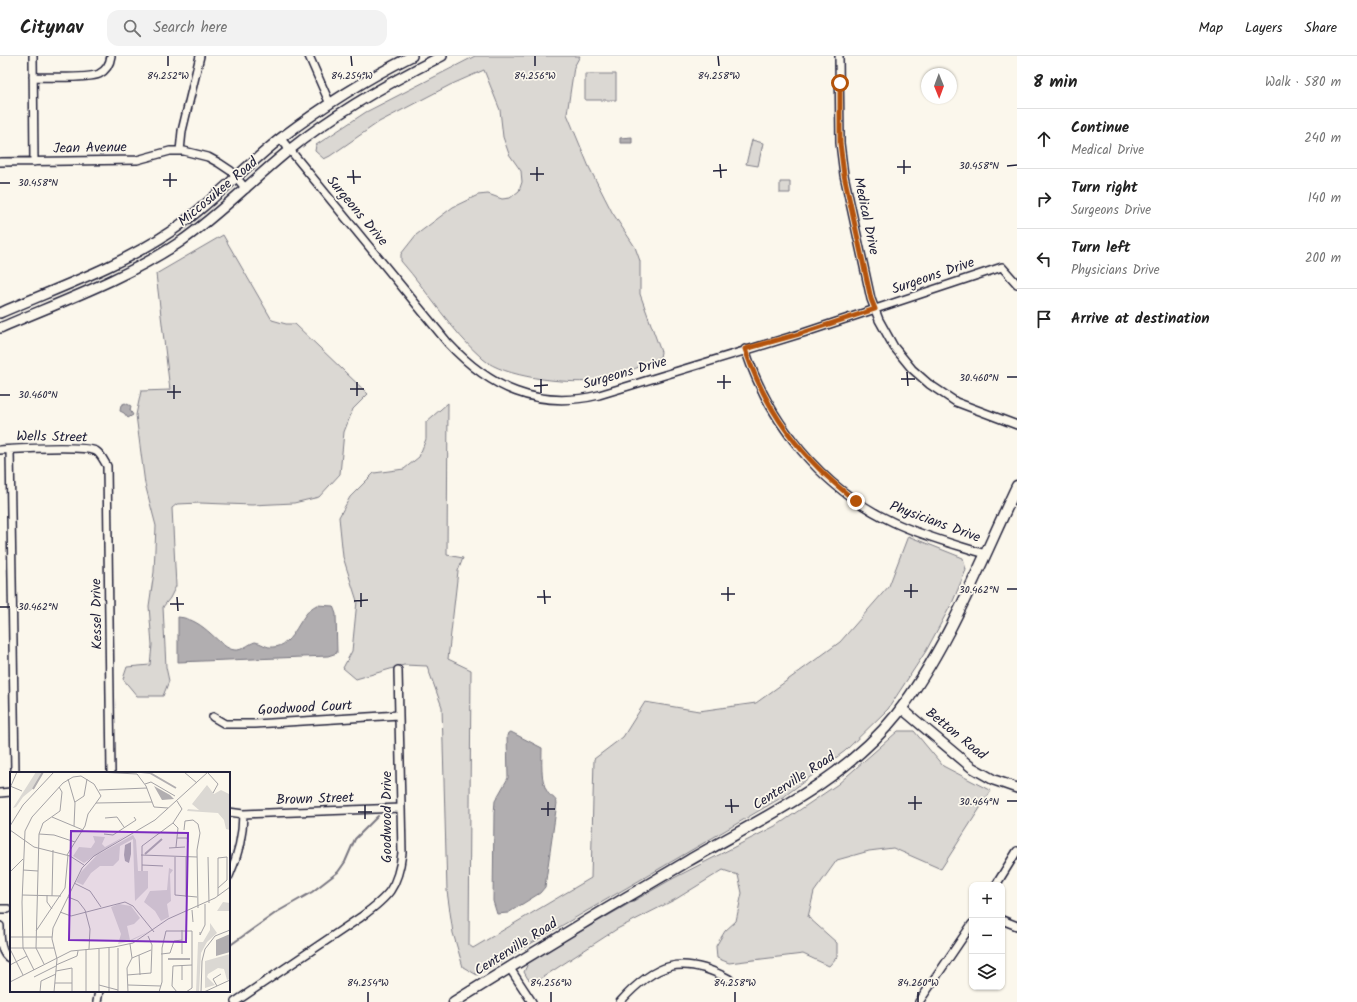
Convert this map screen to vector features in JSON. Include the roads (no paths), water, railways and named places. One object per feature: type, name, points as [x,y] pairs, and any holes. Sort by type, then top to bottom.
[{"type":"main road","name":"Centerville Road","points":[[454,1002],[509,967],[610,907],[817,787],[846,765],[866,747],[901,708],[917,685],[944,640],[1017,486]]},
{"type":"street","points":[[33,56],[34,162]]},
{"type":"street","points":[[33,77],[94,76],[108,66],[112,56]]},
{"type":"street","points":[[180,151],[182,131],[200,56]]},
{"type":"street","points":[[309,56],[330,104]]},
{"type":"street","name":"Miccosukee Road","points":[[0,313],[120,260],[149,245],[188,219],[281,139],[330,104],[385,70],[412,56]]},
{"type":"street","name":"Miccosukee Road","points":[[0,328],[124,273],[179,242],[217,214],[289,150],[362,99],[442,56]]},
{"type":"street","name":"Medical Drive","points":[[839,56],[840,143],[842,160],[871,299],[875,309],[894,347],[912,369],[929,384],[956,402],[1017,425]]},
{"type":"street","name":"Surgeons Drive","points":[[281,139],[466,363],[481,374],[510,390],[553,400],[587,398],[745,349],[799,334],[1002,267],[1017,284]]},
{"type":"street","name":"Jean Avenue","points":[[0,162],[137,160],[166,152],[180,151],[208,157],[231,171],[246,189]]},
{"type":"street","points":[[120,260],[124,273]]},
{"type":"street","name":"Physicians Drive","points":[[745,349],[759,385],[784,428],[809,460],[839,488],[856,501],[893,522],[927,536],[984,554]]},
{"type":"street","name":"Wells Street","points":[[0,450],[76,448],[96,451],[102,456]]},
{"type":"street","points":[[10,450],[16,772]]},
{"type":"street","name":"Kessel Drive","points":[[102,456],[107,466],[108,476],[112,772]]},
{"type":"street","name":"Goodwood Drive","points":[[235,1002],[361,917],[387,896],[394,887],[401,868],[402,853],[398,670]]},
{"type":"street","name":"Betton Road","points":[[901,708],[971,767],[994,780],[1017,788]]},
{"type":"street","name":"Goodwood Court","points":[[213,717],[225,724],[255,724],[399,715]]},
{"type":"street","points":[[0,793],[10,792]]},
{"type":"street","name":"Brown Street","points":[[230,812],[243,814],[401,808]]},
{"type":"street","points":[[230,874],[242,836],[243,814]]},
{"type":"street","points":[[998,882],[1017,851]]},
{"type":"street","points":[[0,909],[8,909]]},
{"type":"street","points":[[1005,921],[1017,926]]},
{"type":"street","points":[[0,926],[2,951],[6,957],[10,959]]},
{"type":"street","points":[[919,1002],[969,928]]},
{"type":"street","points":[[625,1000],[649,975],[672,966],[699,966],[710,969],[729,979]]},
{"type":"street","points":[[509,967],[532,1002]]},
{"type":"street","points":[[97,1002],[99,992]]},
{"type":"waterway","points":[[230,945],[277,912],[312,892],[338,872],[345,862],[355,839],[378,816]]}]
